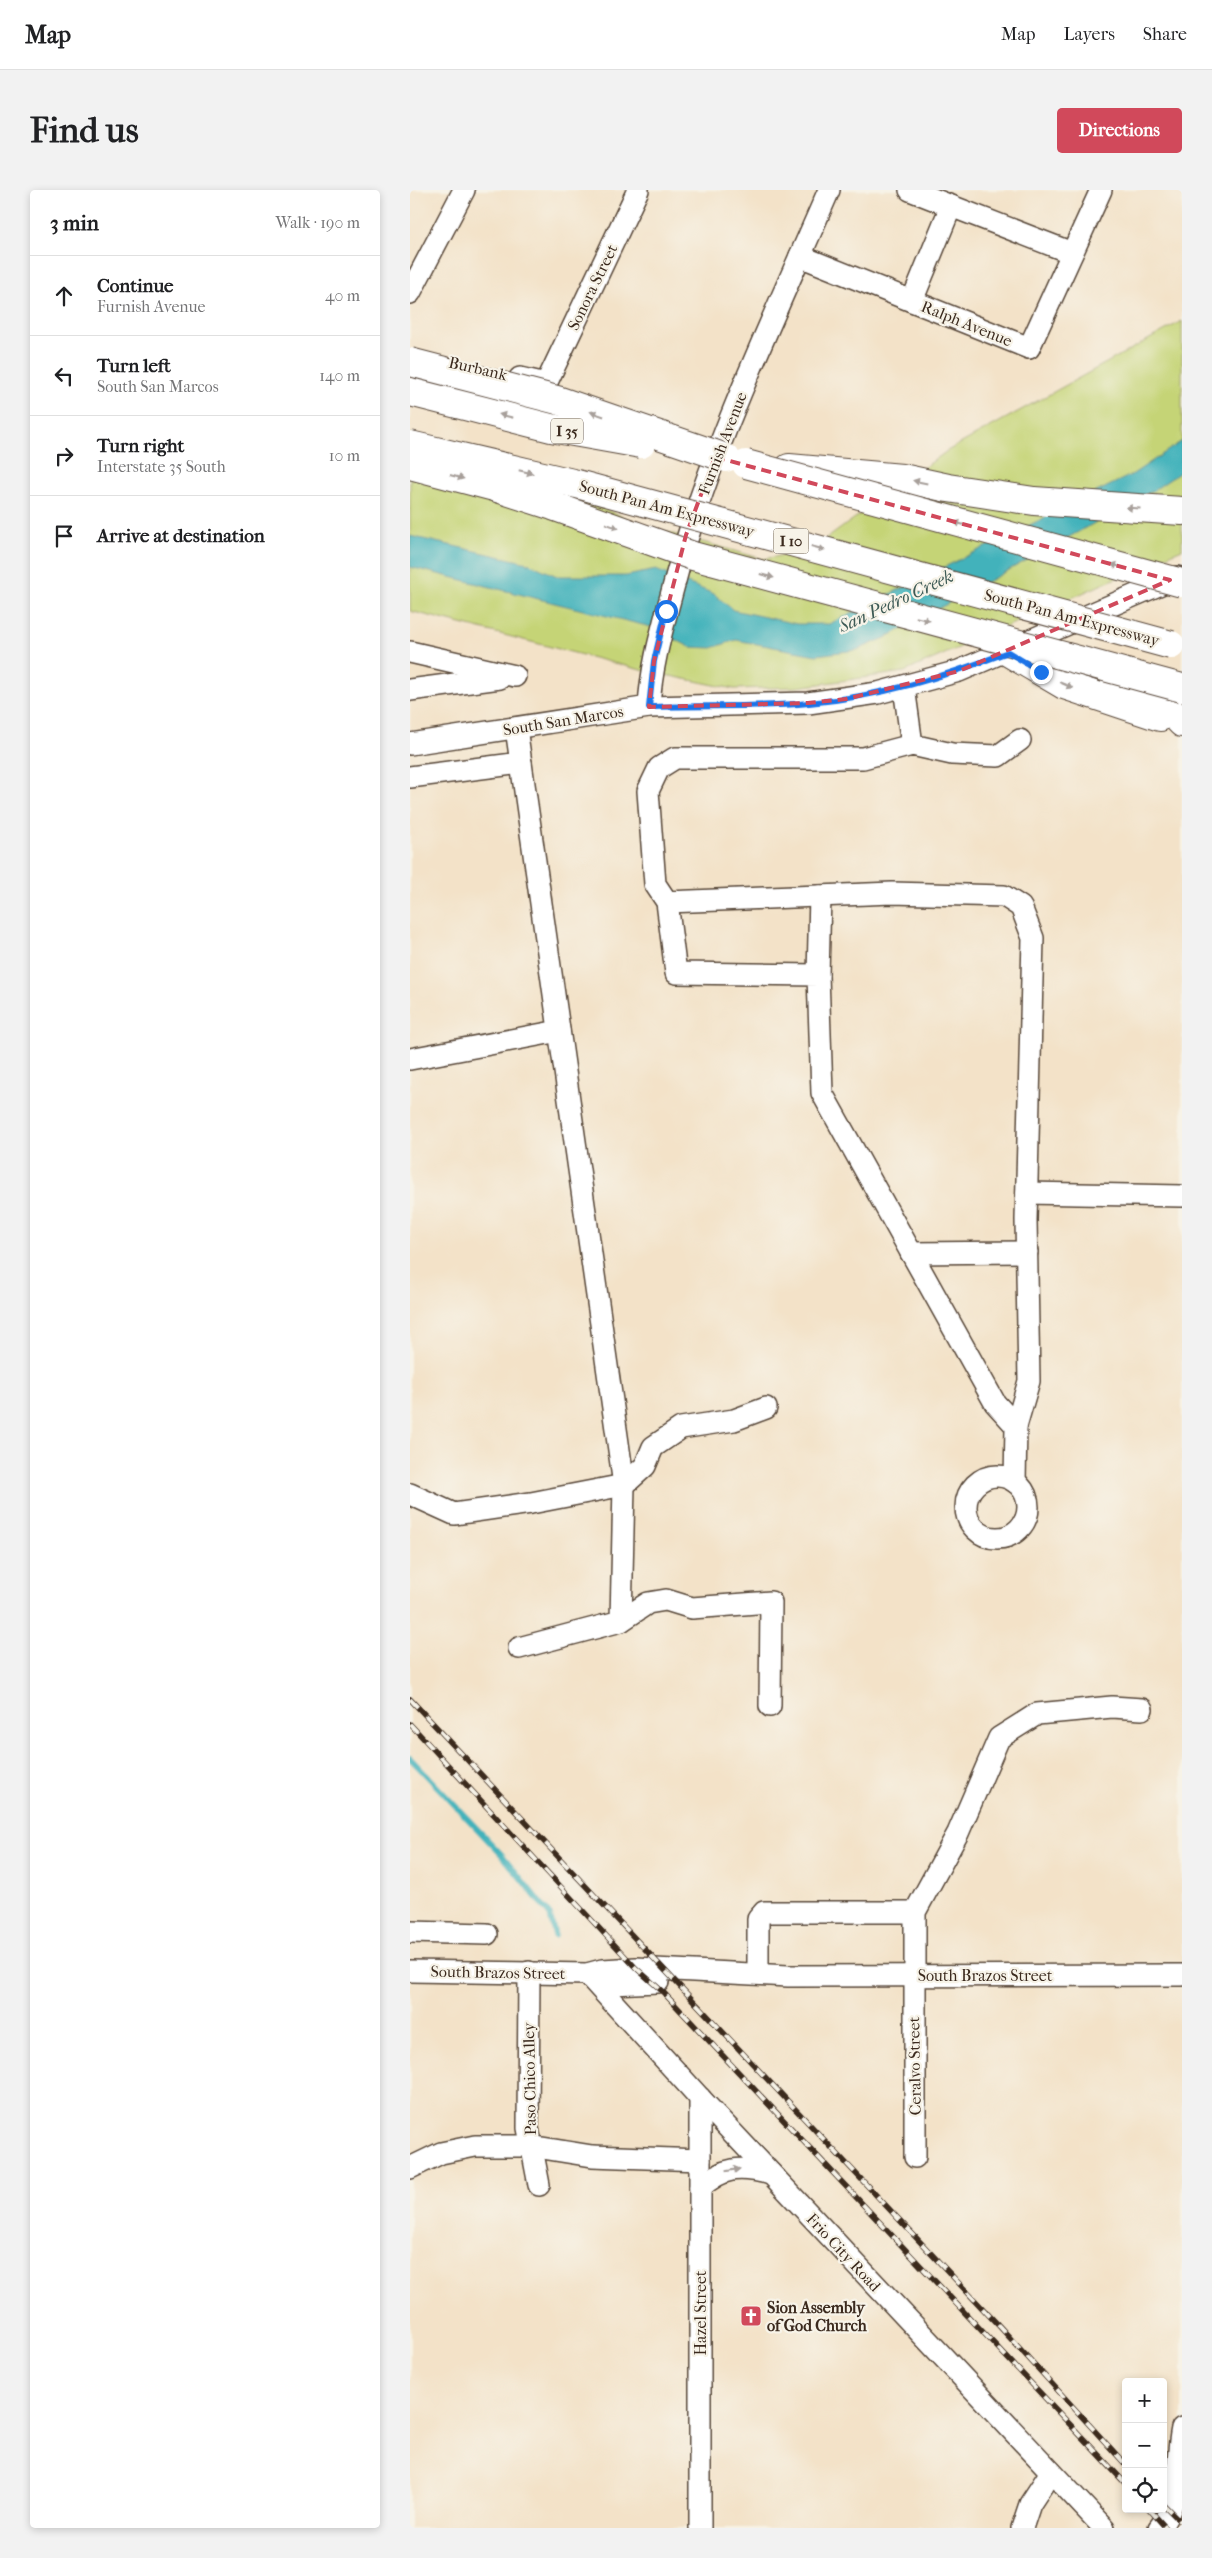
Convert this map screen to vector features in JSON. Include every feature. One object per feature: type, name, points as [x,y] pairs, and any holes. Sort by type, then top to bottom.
[{"type":"main road","points":[[410,362],[556,400],[736,461],[1182,583]]},
{"type":"main road","name":"I 35","points":[[410,392],[551,428],[736,461]]},
{"type":"main road","name":"South Pan Am Expressway","points":[[410,445],[587,487],[1176,646]]},
{"type":"main road","points":[[736,461],[902,478],[948,488],[1034,501],[1182,511]]},
{"type":"main road","points":[[410,465],[494,487],[554,506],[703,558],[1182,688]]},
{"type":"main road","points":[[1008,652],[1064,685],[1182,723]]},
{"type":"street","points":[[410,293],[464,190]]},
{"type":"street","name":"Sonora Street","points":[[546,384],[638,190]]},
{"type":"street","name":"Furnish Avenue","points":[[649,707],[651,681],[686,535],[731,415],[829,190]]},
{"type":"street","points":[[910,190],[1072,253]]},
{"type":"street","name":"Ralph Avenue","points":[[800,256],[1029,348],[1101,190]]},
{"type":"street","points":[[912,301],[951,206]]},
{"type":"street","name":"Burbank","points":[[410,352],[546,384]]},
{"type":"street","name":"South San Marcos","points":[[410,744],[649,707],[808,704],[904,687],[959,671],[1008,652],[1182,575]]},
{"type":"street","points":[[410,652],[515,676],[410,690]]},
{"type":"street","points":[[904,687],[912,745]]},
{"type":"street","points":[[516,728],[624,1485],[621,1621]]},
{"type":"street","points":[[818,975],[676,973],[667,902],[655,884],[648,791],[659,768],[675,758],[863,758],[912,745],[952,754],[998,756],[1020,740]]},
{"type":"street","points":[[410,777],[521,763]]},
{"type":"street","points":[[667,902],[892,894],[1004,896],[1021,907],[1033,938],[1027,1193],[1029,1381],[1016,1426],[1015,1482]]},
{"type":"street","points":[[820,896],[818,975],[822,1093],[995,1402],[1016,1426]]},
{"type":"street","points":[[410,1060],[559,1031]]},
{"type":"street","points":[[1027,1193],[1182,1196]]},
{"type":"street","points":[[911,1253],[1027,1252]]},
{"type":"street","points":[[410,1494],[454,1514],[531,1503],[624,1485],[645,1466],[653,1447],[681,1428],[734,1420],[766,1408]]},
{"type":"street","points":[[519,1648],[621,1621],[648,1603],[666,1600],[692,1608],[771,1602],[770,1706]]},
{"type":"street","points":[[758,1973],[758,1919],[764,1912],[915,1912],[958,1833],[999,1738],[1037,1714],[1112,1707],[1142,1709]]},
{"type":"street","name":"Ceralvo Street","points":[[915,1912],[915,2157]]},
{"type":"street","points":[[410,1932],[487,1934]]},
{"type":"street","name":"South Brazos Street","points":[[410,1971],[587,1974],[602,1970],[636,1968],[788,1976],[1182,1975]]},
{"type":"street","name":"Paso Chico Alley","points":[[529,1972],[528,2128],[539,2185]]},
{"type":"street","name":"South Brazos Street","points":[[587,1974],[611,1984],[651,1982],[749,1984],[788,1976]]},
{"type":"street","name":"Frio City Road","points":[[587,1974],[700,2098],[1104,2528]]},
{"type":"street","name":"Hazel Street","points":[[700,2098],[700,2528]]},
{"type":"street","points":[[410,2168],[441,2153],[475,2146],[530,2146],[592,2156],[700,2160]]},
{"type":"street","points":[[700,2188],[712,2178],[727,2171],[748,2168],[771,2174]]},
{"type":"street","points":[[1159,2528],[1170,2510],[1175,2494],[1178,2449],[1182,2428]]},
{"type":"street","points":[[1022,2528],[1030,2504],[1051,2472]]},
{"type":"street","points":[[1174,2528],[1182,2515]]},
{"type":"highlighted area","points":[[715,457],[1170,580],[959,671],[846,699],[808,703],[649,707],[654,661],[686,535]]},
{"type":"green space","points":[[1182,321],[1182,549],[904,672],[798,687],[734,689],[641,670],[410,611],[410,433],[478,453],[639,524],[763,559],[811,550],[947,451]]},
{"type":"water","name":"San Pedro Creek","points":[[1182,441],[1182,471],[1151,492],[885,638],[857,650],[816,655],[736,640],[712,648],[690,647],[651,627],[410,567],[410,536],[528,563],[557,576],[626,576],[656,570],[714,594],[733,610],[797,624],[829,624],[1133,474]]},
{"type":"waterway","points":[[410,1758],[503,1856],[550,1915],[555,1936]]},
{"type":"railway","points":[[410,1699],[1001,2328],[1122,2461]]},
{"type":"railway","points":[[410,1724],[636,1968],[662,1991],[1122,2480]]},
{"type":"railway","points":[[1167,2508],[1182,2523]]},
{"type":"railway","points":[[1153,2513],[1166,2528]]},
{"type":"place","name":"Sion Assembly of God Church","points":[[751,2316]]},
{"type":"route","points":[[666,611],[654,661],[649,707],[808,704],[846,699],[911,686],[959,671],[1008,652],[1041,672]]}]
